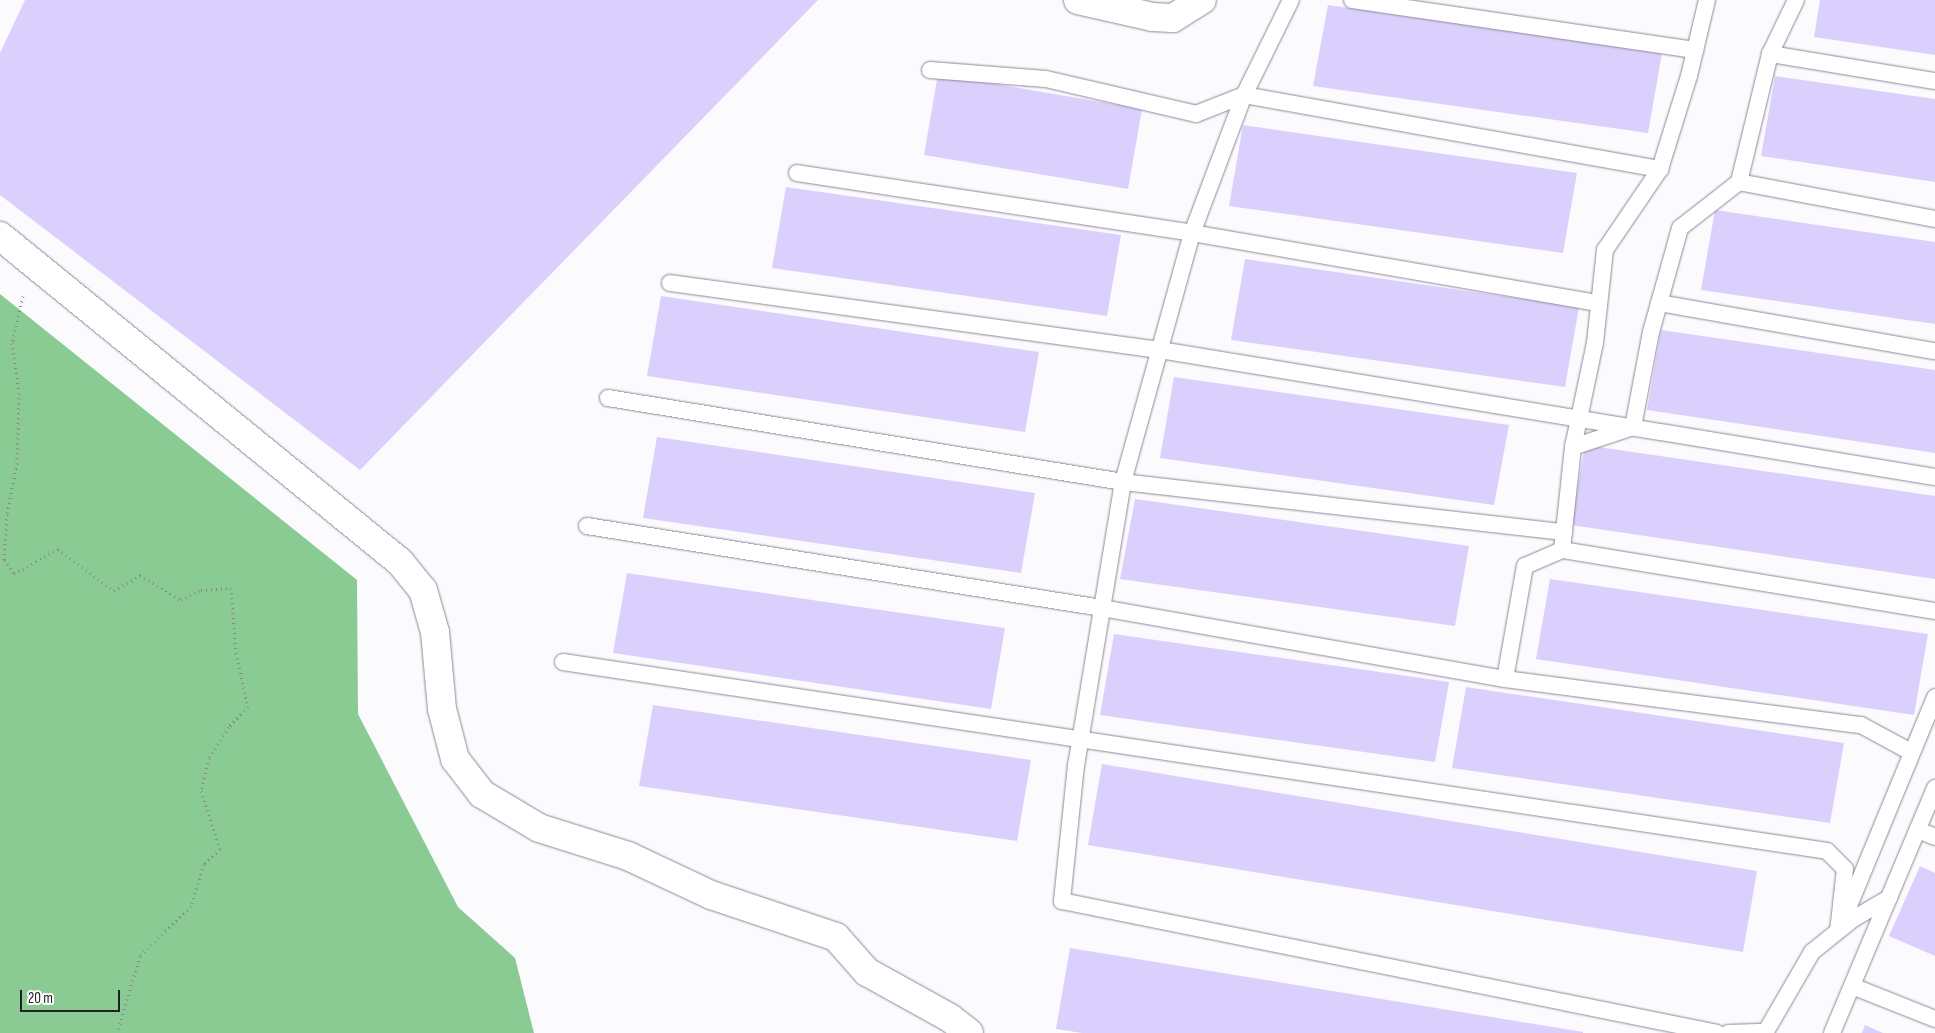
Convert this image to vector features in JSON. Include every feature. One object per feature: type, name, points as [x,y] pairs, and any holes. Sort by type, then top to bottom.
[{"type":"street","points":[[1078,0],[1152,17],[1172,18],[1202,0]]},
{"type":"street","points":[[0,236],[400,562],[424,590],[435,632],[442,709],[455,759],[482,794],[539,828],[628,856],[711,895],[836,938],[867,972],[950,1018],[968,1033]]},
{"type":"lane","points":[[1291,0],[1244,95],[1192,233],[1123,482],[1080,742],[1062,902],[1717,1033]]},
{"type":"lane","points":[[1352,0],[1695,50]]},
{"type":"lane","points":[[1562,550],[1573,446],[1595,343],[1605,250],[1660,170],[1695,50],[1707,0]]},
{"type":"lane","points":[[1633,427],[1659,304],[1680,228],[1739,182],[1770,54],[1796,0]]},
{"type":"lane","points":[[1770,54],[1935,81]]},
{"type":"lane","points":[[930,70],[1046,79],[1196,114],[1244,95],[1660,170]]},
{"type":"lane","points":[[797,173],[1192,233],[1599,303]]},
{"type":"lane","points":[[1739,182],[1935,219]]},
{"type":"lane","points":[[670,283],[1160,350],[1935,477]]},
{"type":"lane","points":[[1659,304],[1935,351]]},
{"type":"lane","points":[[608,398],[1123,482],[1564,532]]},
{"type":"lane","points":[[1573,446],[1633,427]]},
{"type":"lane","points":[[586,526],[1102,608],[1506,679],[1861,726],[1911,752]]},
{"type":"lane","points":[[1506,679],[1524,566],[1562,550],[1935,611]]},
{"type":"lane","points":[[563,662],[1080,742],[1827,851],[1845,869],[1838,931]]},
{"type":"lane","points":[[1838,931],[1935,697]]},
{"type":"lane","points":[[1832,1033],[1935,788]]},
{"type":"lane","points":[[1918,830],[1935,837]]},
{"type":"lane","points":[[1728,1033],[1765,1032],[1812,952],[1838,931],[1889,898]]},
{"type":"lane","points":[[1852,986],[1935,1019]]},
{"type":"path","points":[[32,262],[12,342],[19,393],[17,463],[8,514],[4,560],[14,574],[58,549],[114,591],[140,575],[181,600],[201,590],[232,588],[236,653],[248,707],[229,727],[209,758],[200,791],[220,849],[204,864],[191,906],[140,956],[117,1033]]},
{"type":"green space","points":[[0,294],[357,580],[358,714],[458,907],[515,958],[534,1033],[0,1033]]},
{"type":"building","points":[[25,0],[818,0],[360,470],[0,195],[0,53]]},
{"type":"building","points":[[1820,0],[1935,0],[1935,55],[1814,37]]},
{"type":"building","points":[[1328,5],[1662,53],[1648,133],[1313,86]]},
{"type":"building","points":[[938,74],[1142,109],[1128,189],[924,155]]},
{"type":"building","points":[[1775,76],[1935,99],[1935,182],[1761,156]]},
{"type":"building","points":[[1243,125],[1577,173],[1563,253],[1229,206]]},
{"type":"building","points":[[786,187],[1121,235],[1107,316],[772,268]]},
{"type":"building","points":[[1715,210],[1935,242],[1935,324],[1701,290]]},
{"type":"building","points":[[1245,259],[1579,307],[1565,387],[1231,340]]},
{"type":"building","points":[[661,296],[1039,352],[1025,432],[647,376]]},
{"type":"building","points":[[1661,330],[1935,370],[1935,453],[1647,410]]},
{"type":"building","points":[[1174,377],[1509,425],[1494,505],[1160,458]]},
{"type":"building","points":[[657,437],[1035,493],[1021,573],[643,518]]},
{"type":"building","points":[[1585,445],[1935,496],[1935,579],[1571,525]]},
{"type":"building","points":[[1135,499],[1469,546],[1455,626],[1120,579]]},
{"type":"building","points":[[627,573],[1005,628],[991,709],[613,653]]},
{"type":"building","points":[[1550,579],[1928,634],[1914,715],[1536,659]]},
{"type":"building","points":[[1114,634],[1449,682],[1435,762],[1100,715]]},
{"type":"building","points":[[1466,687],[1844,743],[1830,823],[1452,768]]},
{"type":"building","points":[[653,705],[1031,760],[1017,841],[639,786]]},
{"type":"building","points":[[1102,764],[1757,871],[1743,952],[1088,845]]},
{"type":"building","points":[[1920,866],[1935,873],[1935,956],[1889,936]]},
{"type":"building","points":[[1070,948],[1583,1033],[1082,1033],[1056,1029]]},
{"type":"building","points":[[1865,1025],[1883,1033],[1862,1033]]}]
